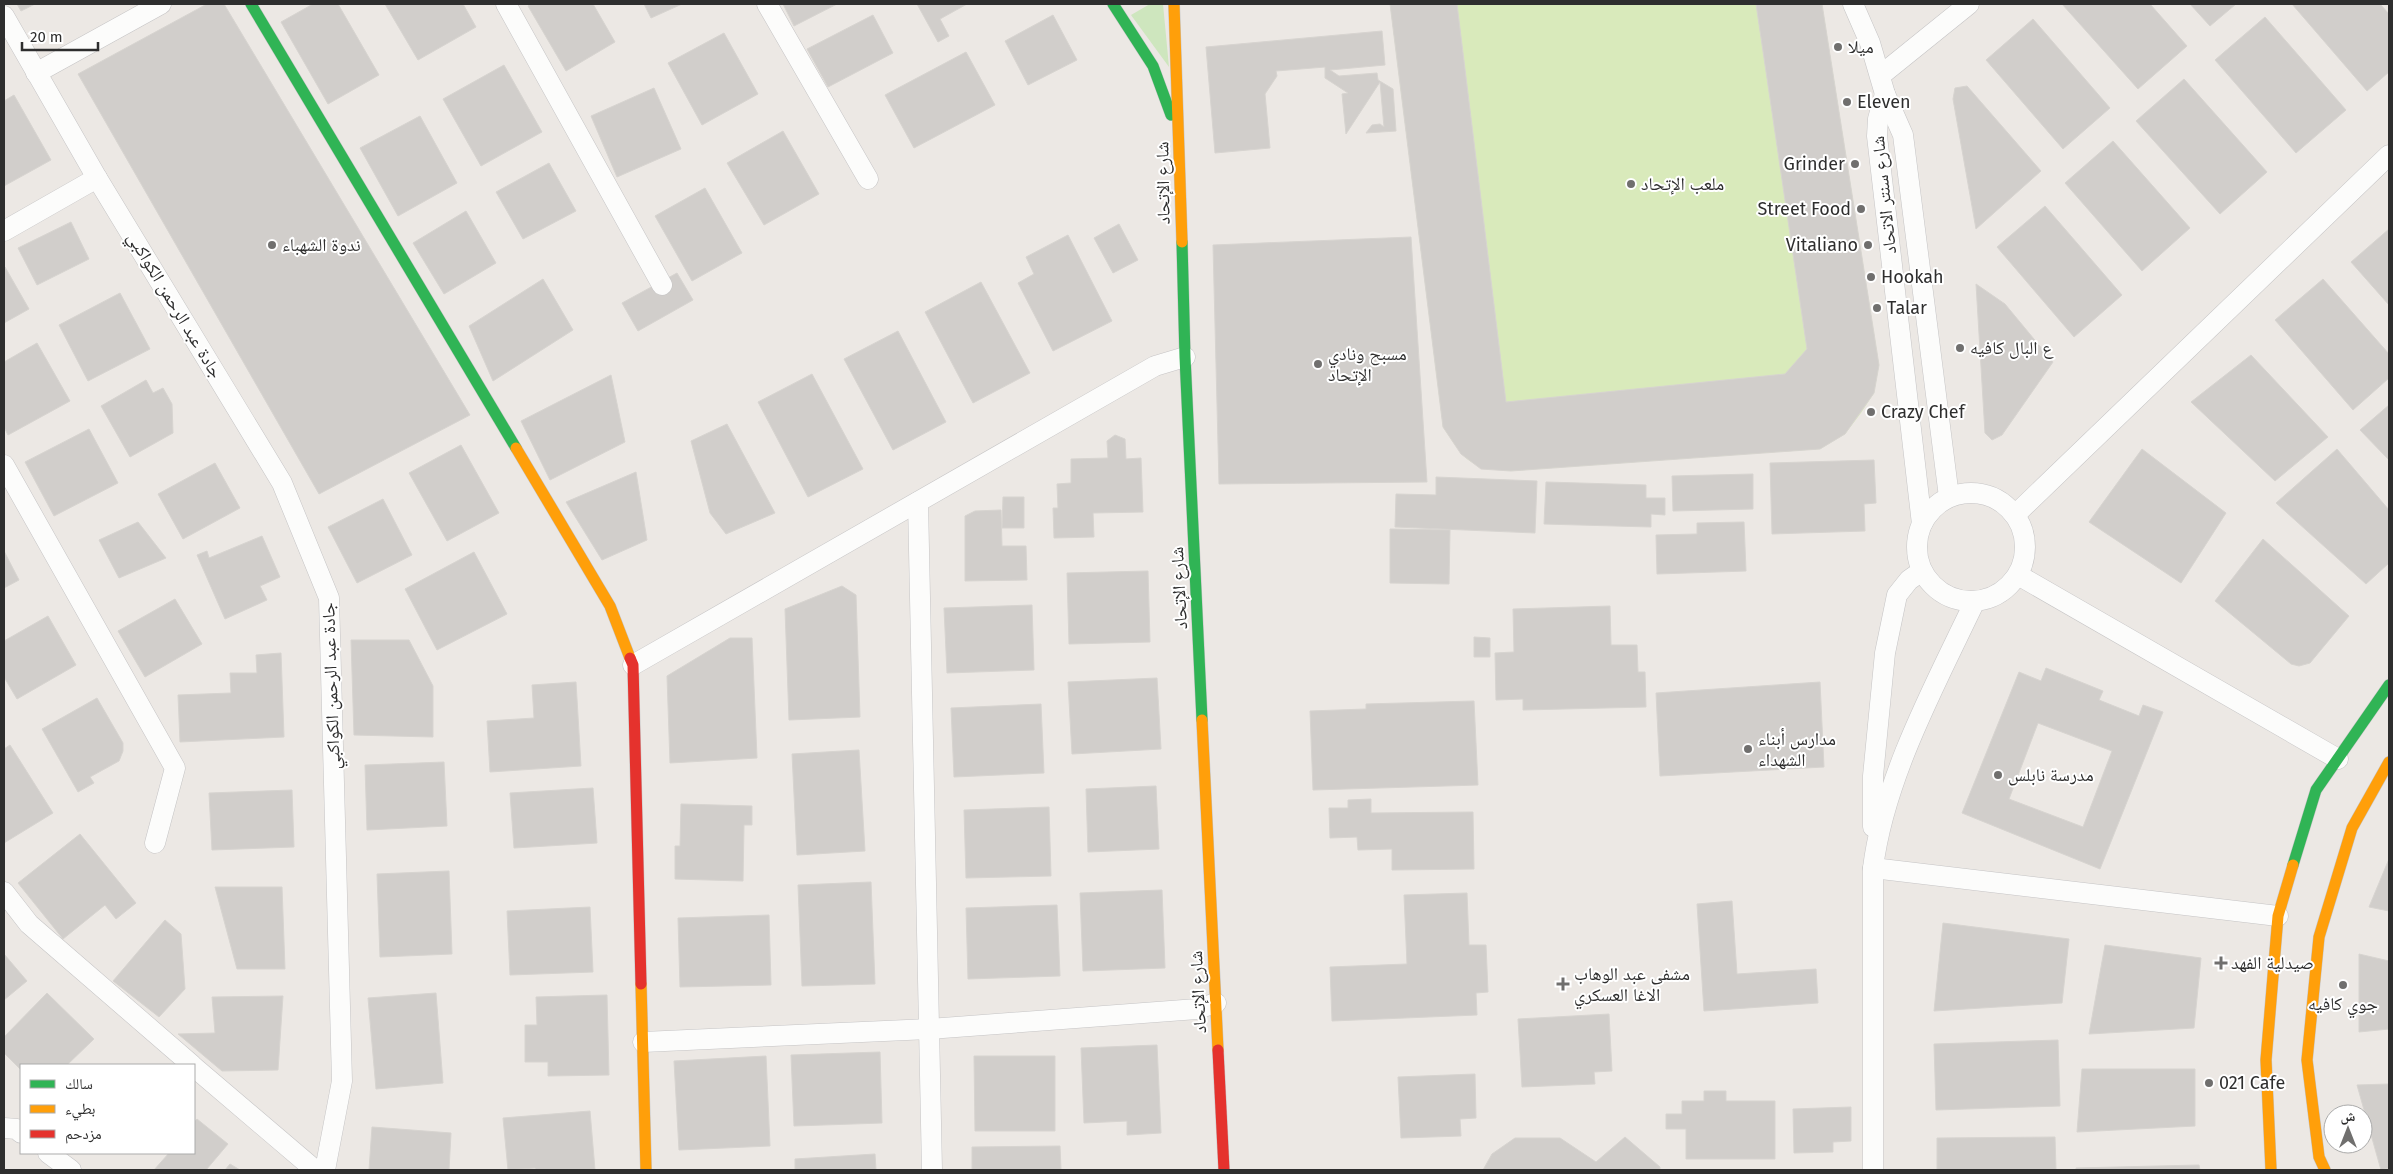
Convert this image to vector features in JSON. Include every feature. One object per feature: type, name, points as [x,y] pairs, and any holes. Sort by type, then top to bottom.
[{"type":"street","points":[[36,73],[161,4]]},
{"type":"street","points":[[251,4],[610,606],[633,665],[646,1170]]},
{"type":"street","points":[[506,4],[662,285]]},
{"type":"street","points":[[767,4],[868,179]]},
{"type":"street","points":[[1113,4],[1153,66],[1180,142]]},
{"type":"street","name":"شارع الإتحاد","points":[[1174,4],[1180,142],[1185,357],[1224,1170]]},
{"type":"street","points":[[1853,4],[1883,85],[1969,4]]},
{"type":"street","name":"جادة عبد الرحمن الكواكبي","points":[[4,16],[97,178],[282,483],[330,598],[342,1081],[325,1170]]},
{"type":"street","name":"شارع سنتر الاتحاد","points":[[1883,85],[1903,135],[1950,497]]},
{"type":"street","name":"شارع سنتر الاتحاد","points":[[1883,85],[1877,136],[1922,524]]},
{"type":"street","points":[[2016,515],[2389,156]]},
{"type":"street","points":[[4,231],[97,178]]},
{"type":"street","points":[[633,665],[1155,366],[1185,357]]},
{"type":"street","points":[[4,465],[175,768],[155,843]]},
{"type":"street","points":[[1964,493],[1978,493],[1993,497],[2006,505],[2016,515],[2023,529],[2026,544],[2024,560],[2018,575],[2007,588],[1992,597],[1975,601],[1959,600],[1944,594],[1932,584],[1922,571],[1918,556],[1917,540],[1922,524],[1933,508],[1950,497],[1964,493]]},
{"type":"street","points":[[918,502],[932,1170]]},
{"type":"street","points":[[1873,1170],[1873,776],[1885,654],[1897,594],[1908,580],[1922,571]]},
{"type":"street","points":[[2018,575],[2338,759]]},
{"type":"street","points":[[1874,860],[1884,809],[1896,777],[1936,682],[1975,601]]},
{"type":"street","points":[[2271,1170],[2266,1060],[2278,916],[2316,790],[2389,685]]},
{"type":"street","points":[[2325,1170],[2319,1157],[2307,1060],[2319,937],[2352,828],[2389,762]]},
{"type":"street","points":[[1874,860],[2278,916]]},
{"type":"street","points":[[4,892],[29,924],[191,1064]]},
{"type":"street","points":[[643,1042],[929,1029],[1197,1009],[1216,1003]]},
{"type":"street","points":[[195,1068],[315,1170]]},
{"type":"street","points":[[4,1128],[17,1129],[20,1132]]},
{"type":"street","points":[[49,1154],[71,1170]]},
{"type":"green space","points":[[1150,4],[1163,4],[1169,67],[1131,15]]},
{"type":"green space","name":"ملعب الإتحاد","points":[[1390,4],[1822,4],[1879,365],[1874,393],[1845,434],[1820,449],[1511,471],[1477,465],[1463,455],[1443,427]]},
{"type":"building","points":[[17,4],[35,4],[21,11]]},
{"type":"building","name":"ندوة الشهباء","points":[[207,4],[224,4],[470,415],[319,494],[78,74]]},
{"type":"building","points":[[313,4],[338,4],[379,75],[328,104],[281,22]]},
{"type":"building","points":[[385,4],[463,4],[476,27],[418,60]]},
{"type":"building","points":[[531,4],[593,4],[615,42],[566,71],[528,6]]},
{"type":"building","points":[[644,4],[682,4],[651,18]]},
{"type":"building","points":[[783,4],[837,4],[794,26]]},
{"type":"building","points":[[917,4],[967,4],[940,19],[949,36],[938,42]]},
{"type":"building","points":[[1390,4],[1457,4],[1506,402],[1785,374],[1807,349],[1756,4],[1822,4],[1879,365],[1874,393],[1845,434],[1820,449],[1511,471],[1481,469],[1461,454],[1443,427]]},
{"type":"building","points":[[2062,4],[2150,4],[2187,46],[2138,89]]},
{"type":"building","points":[[2190,4],[2236,4],[2210,26]]},
{"type":"building","points":[[2292,4],[2380,4],[2389,14],[2389,72],[2367,91]]},
{"type":"building","points":[[873,15],[893,53],[828,87],[807,49]]},
{"type":"building","points":[[1053,15],[1077,60],[1028,85],[1005,41]]},
{"type":"building","points":[[2265,17],[2346,110],[2296,153],[2215,60]]},
{"type":"building","points":[[2033,19],[2110,108],[2063,149],[1986,60]]},
{"type":"building","points":[[1382,31],[1385,65],[1330,70],[1339,76],[1377,73],[1378,80],[1393,89],[1396,131],[1366,133],[1372,125],[1380,124],[1384,127],[1380,82],[1346,134],[1342,94],[1348,93],[1325,78],[1325,67],[1276,71],[1277,76],[1265,94],[1270,148],[1215,153],[1206,47]]},
{"type":"building","points":[[724,33],[758,94],[702,125],[668,63]]},
{"type":"building","points":[[966,52],[995,105],[914,148],[885,95]]},
{"type":"building","points":[[504,65],[542,132],[481,166],[443,99]]},
{"type":"building","points":[[2184,79],[2267,172],[2220,214],[2136,121]]},
{"type":"building","points":[[1967,86],[2041,171],[1976,229],[1953,99],[1955,88]]},
{"type":"building","points":[[654,88],[681,149],[617,177],[591,116]]},
{"type":"building","points":[[14,95],[51,160],[4,186],[4,101]]},
{"type":"building","points":[[420,116],[457,183],[398,216],[360,148]]},
{"type":"building","points":[[783,131],[819,194],[764,225],[727,163]]},
{"type":"building","points":[[2113,141],[2190,228],[2142,271],[2065,183]]},
{"type":"building","points":[[549,163],[576,211],[523,239],[496,192]]},
{"type":"building","points":[[705,188],[742,253],[692,281],[655,216]]},
{"type":"building","points":[[2045,206],[2122,295],[2074,337],[1997,247]]},
{"type":"building","points":[[466,211],[496,263],[444,294],[413,243]]},
{"type":"building","points":[[71,222],[89,259],[37,285],[18,248]]},
{"type":"building","points":[[1119,224],[1138,260],[1113,273],[1094,238]]},
{"type":"building","points":[[2389,229],[2389,305],[2351,262]]},
{"type":"building","points":[[1068,235],[1112,321],[1053,351],[1018,283],[1034,274],[1026,257]]},
{"type":"building","name":"مسبح ونادي الإتحاد","points":[[1411,237],[1427,482],[1219,484],[1213,245]]},
{"type":"building","points":[[4,267],[29,309],[4,323]]},
{"type":"building","points":[[677,273],[693,300],[638,331],[622,303]]},
{"type":"building","points":[[543,279],[573,330],[493,381],[469,326]]},
{"type":"building","points":[[2323,279],[2389,354],[2389,378],[2353,410],[2275,320]]},
{"type":"building","points":[[981,282],[1030,373],[973,403],[925,312]]},
{"type":"building","points":[[1976,284],[2005,304],[2053,362],[2002,435],[1992,440],[1985,433]]},
{"type":"building","points":[[120,293],[150,349],[88,381],[59,325]]},
{"type":"building","points":[[898,331],[946,422],[893,450],[844,359]]},
{"type":"building","points":[[37,343],[70,401],[8,435],[4,427],[4,362]]},
{"type":"building","points":[[2251,355],[2328,437],[2275,481],[2191,402]]},
{"type":"building","points":[[812,374],[863,469],[808,497],[758,402]]},
{"type":"building","points":[[611,375],[625,442],[550,480],[521,421]]},
{"type":"building","points":[[146,380],[153,393],[163,388],[172,404],[173,433],[130,457],[101,406]]},
{"type":"building","points":[[2389,405],[2389,460],[2360,430]]},
{"type":"building","points":[[727,424],[775,513],[726,534],[710,513],[691,441]]},
{"type":"building","points":[[89,429],[118,483],[54,516],[25,462]]},
{"type":"building","points":[[1115,435],[1125,439],[1126,459],[1141,458],[1143,512],[1093,513],[1094,537],[1054,538],[1053,508],[1058,508],[1057,484],[1071,483],[1071,459],[1108,458],[1107,441]]},
{"type":"building","points":[[461,445],[499,513],[447,541],[409,473]]},
{"type":"building","points":[[2142,449],[2226,513],[2181,583],[2089,522]]},
{"type":"building","points":[[2337,449],[2389,510],[2389,563],[2366,584],[2276,503]]},
{"type":"building","points":[[1874,460],[1876,503],[1864,504],[1865,531],[1772,534],[1770,463]]},
{"type":"building","points":[[215,463],[240,508],[183,539],[158,494]]},
{"type":"building","points":[[636,472],[647,540],[602,560],[566,502]]},
{"type":"building","points":[[1753,474],[1753,509],[1673,511],[1672,476]]},
{"type":"building","points":[[1436,477],[1537,481],[1535,533],[1395,527],[1396,494],[1436,495]]},
{"type":"building","points":[[1546,482],[1646,485],[1646,498],[1665,498],[1665,515],[1651,514],[1651,527],[1544,524]]},
{"type":"building","points":[[1003,497],[1024,497],[1024,528],[1002,528]]},
{"type":"building","points":[[383,499],[412,555],[357,583],[328,527]]},
{"type":"building","points":[[1001,510],[1002,546],[1026,546],[1027,580],[965,581],[965,516],[975,511]]},
{"type":"building","points":[[138,522],[166,558],[119,578],[99,540]]},
{"type":"building","points":[[1744,522],[1746,571],[1657,574],[1656,535],[1697,534],[1697,523]]},
{"type":"building","points":[[1390,529],[1450,530],[1449,584],[1390,583]]},
{"type":"building","points":[[262,536],[280,577],[260,586],[267,600],[225,619],[197,555],[207,551],[209,558]]},
{"type":"building","points":[[2263,539],[2349,616],[2310,663],[2299,666],[2291,664],[2215,601]]},
{"type":"building","points":[[4,551],[19,580],[4,588]]},
{"type":"building","points":[[474,552],[507,614],[437,650],[405,589]]},
{"type":"building","points":[[1148,571],[1150,642],[1069,644],[1067,573]]},
{"type":"building","points":[[842,586],[856,595],[860,717],[789,720],[785,609]]},
{"type":"building","points":[[175,599],[202,644],[145,677],[118,631]]},
{"type":"building","points":[[1032,605],[1034,670],[947,673],[944,608]]},
{"type":"building","points":[[1610,606],[1611,645],[1637,645],[1638,672],[1645,672],[1646,707],[1523,710],[1523,699],[1496,700],[1495,653],[1514,652],[1513,609]]},
{"type":"building","points":[[48,616],[76,665],[17,699],[4,677],[4,641]]},
{"type":"building","points":[[1474,637],[1490,638],[1490,657],[1474,657]]},
{"type":"building","points":[[730,638],[752,638],[757,758],[670,763],[667,676]]},
{"type":"building","points":[[351,640],[409,640],[433,686],[433,737],[354,735]]},
{"type":"building","points":[[281,653],[284,737],[180,742],[178,695],[231,693],[230,673],[257,673],[256,655]]},
{"type":"building","name":"مدرسة نابلس","points":[[2046,668],[2103,691],[2099,700],[2139,716],[2143,705],[2163,712],[2100,869],[1962,813],[2019,672],[2041,681]],"holes":[[[2038,723],[2112,751],[2083,827],[2009,799]]]},
{"type":"building","points":[[1157,678],[1161,749],[1072,754],[1068,682]]},
{"type":"building","points":[[576,682],[581,766],[490,772],[487,721],[534,718],[532,685]]},
{"type":"building","points":[[1820,682],[1824,767],[1660,776],[1656,693]]},
{"type":"building","points":[[97,698],[123,743],[123,751],[119,761],[90,777],[94,783],[78,792],[42,729]]},
{"type":"building","points":[[1474,701],[1478,785],[1313,790],[1310,711],[1366,709],[1366,704]]},
{"type":"building","points":[[1041,704],[1044,773],[954,777],[951,708]]},
{"type":"building","points":[[10,745],[53,813],[4,843],[4,749]]},
{"type":"building","points":[[859,750],[865,851],[797,855],[792,754]]},
{"type":"building","points":[[444,762],[447,826],[367,830],[365,765]]},
{"type":"building","points":[[1156,786],[1159,849],[1088,852],[1086,789]]},
{"type":"building","points":[[593,788],[597,843],[514,848],[510,793]]},
{"type":"building","points":[[292,790],[294,847],[212,850],[209,793]]},
{"type":"building","points":[[1371,799],[1371,813],[1473,812],[1474,869],[1392,870],[1392,849],[1358,850],[1357,837],[1330,838],[1329,808],[1348,808],[1348,800]]},
{"type":"building","points":[[681,804],[752,806],[752,825],[744,825],[743,881],[675,879],[675,846],[680,846]]},
{"type":"building","points":[[1049,807],[1051,876],[966,878],[964,810]]},
{"type":"building","points":[[80,834],[136,903],[116,919],[105,905],[63,939],[18,883]]},
{"type":"building","points":[[2389,859],[2389,911],[2369,907]]},
{"type":"building","points":[[449,871],[452,954],[380,957],[377,874]]},
{"type":"building","points":[[871,882],[875,984],[802,986],[798,885]]},
{"type":"building","points":[[215,887],[282,887],[285,969],[237,969]]},
{"type":"building","points":[[1162,890],[1165,968],[1083,971],[1080,893]]},
{"type":"building","points":[[1467,893],[1469,945],[1486,945],[1488,992],[1476,993],[1477,1015],[1332,1021],[1330,967],[1407,964],[1404,895]]},
{"type":"building","points":[[1732,901],[1737,974],[1816,969],[1818,1003],[1704,1011],[1697,904]]},
{"type":"building","points":[[1057,905],[1060,976],[968,979],[966,908]]},
{"type":"building","points":[[590,907],[593,972],[510,975],[507,911]]},
{"type":"building","points":[[769,915],[771,985],[680,987],[678,918]]},
{"type":"building","points":[[165,920],[181,934],[185,989],[159,1017],[113,981]]},
{"type":"building","points":[[1943,923],[2069,939],[2062,1003],[1934,1011]]},
{"type":"building","points":[[2105,945],[2201,958],[2194,1028],[2089,1034]]},
{"type":"building","points":[[4,954],[27,981],[4,1000]]},
{"type":"building","points":[[2359,954],[2389,961],[2389,1029],[2359,1032]]},
{"type":"building","points":[[47,993],[94,1039],[68,1064],[20,1064],[20,1069],[4,1053],[4,1037]]},
{"type":"building","points":[[436,993],[443,1083],[376,1089],[368,998]]},
{"type":"building","points":[[607,995],[609,1075],[548,1076],[548,1062],[525,1062],[525,1025],[537,1025],[536,997]]},
{"type":"building","points":[[283,996],[278,1070],[222,1071],[178,1034],[215,1033],[212,997]]},
{"type":"building","points":[[1609,1014],[1612,1071],[1594,1072],[1595,1084],[1522,1087],[1518,1019]]},
{"type":"building","points":[[2058,1040],[2060,1106],[1936,1110],[1934,1044]]},
{"type":"building","points":[[1157,1045],[1161,1133],[1127,1135],[1127,1121],[1084,1123],[1081,1048]]},
{"type":"building","points":[[880,1052],[882,1123],[794,1126],[791,1055]]},
{"type":"building","points":[[766,1056],[770,1146],[679,1150],[674,1061]]},
{"type":"building","points":[[974,1056],[1055,1056],[1055,1131],[975,1131]]},
{"type":"building","points":[[2082,1069],[2195,1069],[2195,1126],[2077,1132]]},
{"type":"building","points":[[1475,1074],[1476,1118],[1460,1119],[1461,1136],[1401,1138],[1398,1077]]},
{"type":"building","points":[[2389,1084],[2389,1168],[2381,1170],[2373,1142],[2373,1104],[2362,1104],[2357,1085]]},
{"type":"building","points":[[1704,1091],[1726,1091],[1726,1101],[1775,1101],[1775,1159],[1686,1159],[1686,1129],[1666,1129],[1666,1114],[1682,1114],[1682,1101],[1704,1101]]},
{"type":"building","points":[[1851,1107],[1851,1141],[1833,1142],[1833,1152],[1794,1153],[1793,1109]]},
{"type":"building","points":[[590,1111],[595,1170],[536,1170],[535,1168],[508,1170],[503,1118]]},
{"type":"building","points":[[197,1119],[228,1144],[206,1170],[154,1170],[168,1154],[195,1154],[195,1121]]},
{"type":"building","points":[[372,1127],[451,1133],[449,1170],[369,1170]]},
{"type":"building","points":[[1625,1137],[1660,1167],[1660,1170],[1483,1170],[1492,1154],[1515,1138],[1560,1138],[1596,1162]]},
{"type":"building","points":[[2055,1137],[2056,1170],[1937,1170],[1937,1138]]},
{"type":"building","points":[[1060,1146],[1061,1170],[972,1170],[972,1147]]},
{"type":"building","points":[[875,1154],[876,1170],[795,1170],[795,1159]]},
{"type":"building","points":[[230,1164],[240,1170],[225,1170]]},
{"type":"building","points":[[2199,1165],[2200,1170],[2076,1170],[2076,1168]]},
{"type":"traffic: fast","points":[[251,4],[516,448]]},
{"type":"traffic: fast","points":[[1113,4],[1153,66],[1171,115]]},
{"type":"traffic: fast","points":[[1182,242],[1185,357],[1202,720]]},
{"type":"traffic: fast","points":[[2293,865],[2316,790],[2389,685]]},
{"type":"traffic: slow","points":[[1174,4],[1182,242]]},
{"type":"traffic: slow","points":[[516,448],[610,606],[630,658]]},
{"type":"traffic: slow","points":[[1202,720],[1218,1050]]},
{"type":"traffic: slow","points":[[2325,1170],[2319,1157],[2307,1060],[2319,937],[2352,828],[2389,762]]},
{"type":"traffic: slow","points":[[2271,1170],[2266,1060],[2278,916],[2293,865]]},
{"type":"traffic: slow","points":[[641,984],[646,1170]]},
{"type":"traffic: jam","points":[[630,658],[633,665],[641,984]]},
{"type":"traffic: jam","points":[[1218,1050],[1224,1170]]},
{"type":"place","name":"ميلا","points":[[1838,47]]},
{"type":"place","name":"Eleven","points":[[1847,102]]},
{"type":"place","name":"Grinder","points":[[1855,164]]},
{"type":"place","name":"ملعب الإتحاد","points":[[1631,184]]},
{"type":"place","name":"Street Food","points":[[1861,209]]},
{"type":"place","name":"ندوة الشهباء","points":[[272,245]]},
{"type":"place","name":"Vitaliano","points":[[1868,245]]},
{"type":"place","name":"Hookah","points":[[1871,277]]},
{"type":"place","name":"Talar","points":[[1877,308]]},
{"type":"place","name":"ع البال كافيه","points":[[1960,348]]},
{"type":"place","name":"مسبح ونادي الإتحاد","points":[[1318,364]]},
{"type":"place","name":"Crazy Chef","points":[[1871,412]]},
{"type":"place","name":"مدارس أبناء الشهداء","points":[[1748,749]]},
{"type":"place","name":"مدرسة نابلس","points":[[1998,775]]},
{"type":"place","name":"صيدلية الفهد","points":[[2221,963]]},
{"type":"place","name":"مشفى عبد الوهاب الاغا العسكري","points":[[1563,984]]},
{"type":"place","name":"جوي كافيه","points":[[2343,985]]},
{"type":"place","name":"021 Cafe","points":[[2209,1083]]}]
